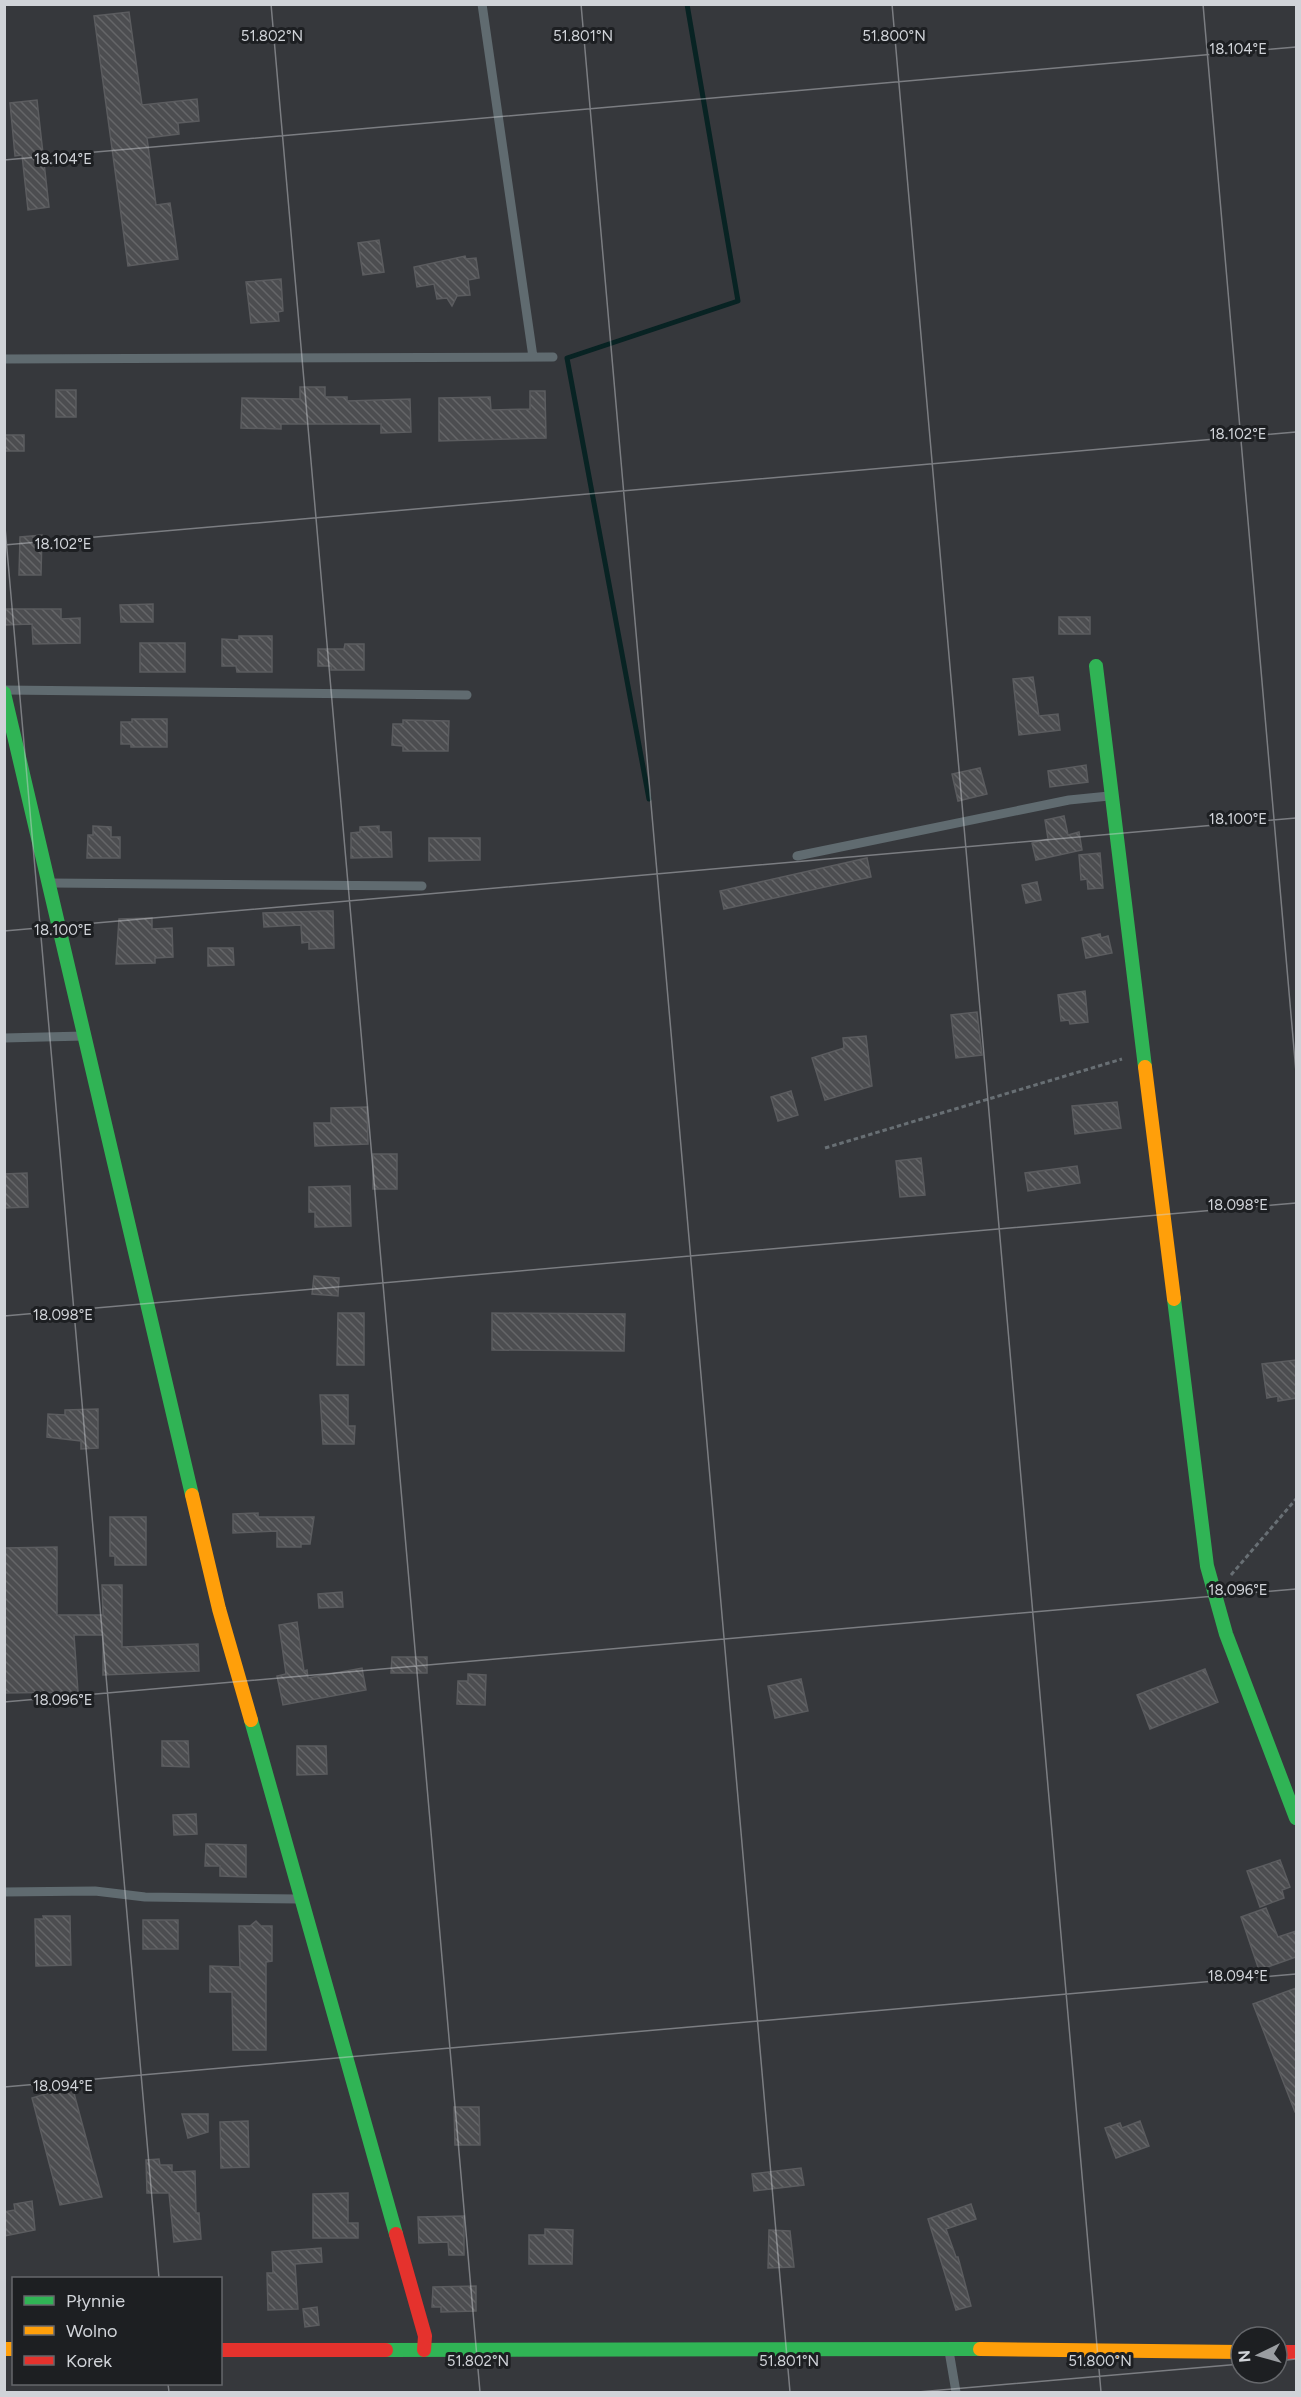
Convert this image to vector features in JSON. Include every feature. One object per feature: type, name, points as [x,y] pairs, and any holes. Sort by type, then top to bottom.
[{"type":"street","points":[[1096,666],[1199,1519],[1215,1602],[1296,1818]]},
{"type":"street","points":[[4,692],[86,1036],[178,1444],[219,1609],[425,2336],[424,2350]]},
{"type":"street","points":[[222,2350],[949,2349],[1229,2352]]},
{"type":"lane","points":[[482,4],[533,357]]},
{"type":"lane","points":[[4,359],[553,357]]},
{"type":"lane","points":[[4,692],[466,695]]},
{"type":"lane","points":[[797,856],[1069,800],[1111,796]]},
{"type":"lane","points":[[50,883],[422,886]]},
{"type":"lane","points":[[4,1038],[86,1036]]},
{"type":"lane","points":[[4,1892],[95,1891],[145,1897],[302,1899]]},
{"type":"lane","points":[[949,2349],[956,2392]]},
{"type":"path","points":[[825,1148],[1143,1053]]},
{"type":"path","points":[[1215,1602],[1228,1579],[1296,1499]]},
{"type":"building","points":[[129,12],[142,105],[197,99],[199,121],[178,123],[179,134],[147,138],[156,205],[170,203],[178,259],[128,266],[94,16]]},
{"type":"building","points":[[37,100],[49,207],[28,210],[22,155],[15,156],[10,103]]},
{"type":"building","points":[[379,240],[384,272],[363,275],[358,243]]},
{"type":"building","points":[[465,256],[466,259],[476,258],[479,278],[468,280],[470,295],[457,296],[452,306],[447,298],[437,299],[434,284],[417,287],[414,267]]},
{"type":"building","points":[[281,279],[283,311],[278,312],[279,321],[251,323],[246,282]]},
{"type":"building","points":[[300,387],[325,387],[325,397],[347,397],[347,401],[410,399],[411,432],[381,433],[381,424],[281,424],[281,429],[241,428],[242,398],[300,399]]},
{"type":"building","points":[[56,390],[76,390],[76,417],[56,417]]},
{"type":"building","points":[[530,391],[545,391],[546,438],[439,441],[439,398],[490,397],[491,410],[530,409]]},
{"type":"building","points":[[4,435],[24,435],[24,451],[4,451]]},
{"type":"building","points":[[42,535],[41,575],[19,575],[20,537]]},
{"type":"building","points":[[153,604],[153,622],[121,622],[120,605]]},
{"type":"building","points":[[4,609],[61,609],[61,619],[80,618],[80,643],[33,644],[32,624],[4,625]]},
{"type":"building","points":[[1059,617],[1090,617],[1090,634],[1059,634]]},
{"type":"building","points":[[239,636],[272,636],[272,672],[237,672],[236,666],[222,666],[222,639],[239,640]]},
{"type":"building","points":[[140,643],[185,643],[185,672],[140,672]]},
{"type":"building","points":[[345,644],[364,644],[364,670],[331,670],[331,666],[318,666],[318,649],[344,649]]},
{"type":"building","points":[[1033,677],[1039,716],[1058,714],[1060,730],[1019,735],[1013,679]]},
{"type":"building","points":[[132,719],[167,719],[167,747],[131,747],[131,744],[121,744],[121,722],[132,722]]},
{"type":"building","points":[[403,720],[449,721],[448,751],[403,751],[403,746],[392,745],[393,724],[403,724]]},
{"type":"building","points":[[1086,765],[1088,782],[1050,787],[1048,771]]},
{"type":"building","points":[[980,768],[987,794],[958,801],[952,774]]},
{"type":"building","points":[[1064,816],[1068,835],[1079,832],[1082,850],[1036,860],[1032,843],[1048,839],[1045,820]]},
{"type":"building","points":[[93,826],[111,827],[111,837],[120,837],[120,858],[87,858],[88,835],[93,835]]},
{"type":"building","points":[[379,826],[379,832],[391,832],[392,857],[351,858],[351,833],[360,832],[360,827]]},
{"type":"building","points":[[429,838],[480,838],[480,860],[429,861]]},
{"type":"building","points":[[1100,853],[1103,888],[1088,889],[1087,879],[1081,880],[1079,855]]},
{"type":"building","points":[[867,858],[871,877],[724,909],[720,891]]},
{"type":"building","points":[[1037,882],[1041,900],[1026,903],[1022,885]]},
{"type":"building","points":[[333,911],[334,948],[309,949],[309,942],[302,943],[301,925],[264,927],[263,913]]},
{"type":"building","points":[[152,918],[152,929],[172,928],[173,957],[155,958],[155,963],[116,964],[119,919]]},
{"type":"building","points":[[1100,934],[1101,938],[1108,936],[1112,953],[1086,958],[1082,938]]},
{"type":"building","points":[[208,948],[233,948],[234,965],[208,966]]},
{"type":"building","points":[[1085,991],[1088,1022],[1070,1024],[1069,1020],[1061,1021],[1058,995]]},
{"type":"building","points":[[977,1012],[982,1055],[956,1058],[951,1015]]},
{"type":"building","points":[[866,1036],[872,1086],[825,1100],[812,1058],[844,1048],[843,1038]]},
{"type":"building","points":[[791,1091],[798,1115],[778,1121],[771,1097]]},
{"type":"building","points":[[1117,1102],[1121,1128],[1075,1134],[1072,1106]]},
{"type":"building","points":[[367,1107],[368,1144],[315,1146],[314,1123],[331,1123],[331,1108]]},
{"type":"building","points":[[373,1154],[397,1154],[397,1189],[373,1189]]},
{"type":"building","points":[[921,1158],[925,1195],[900,1197],[896,1161]]},
{"type":"building","points":[[1077,1166],[1080,1183],[1028,1191],[1025,1173]]},
{"type":"building","points":[[27,1173],[28,1207],[4,1208],[4,1174]]},
{"type":"building","points":[[350,1186],[351,1226],[315,1227],[315,1212],[309,1212],[309,1187]]},
{"type":"building","points":[[314,1276],[339,1278],[338,1296],[312,1294]]},
{"type":"building","points":[[338,1313],[364,1313],[364,1365],[337,1365]]},
{"type":"building","points":[[492,1313],[625,1314],[624,1351],[492,1350]]},
{"type":"building","points":[[1296,1360],[1296,1398],[1278,1401],[1278,1396],[1267,1398],[1262,1364]]},
{"type":"building","points":[[320,1395],[348,1395],[348,1426],[355,1426],[354,1444],[323,1444]]},
{"type":"building","points":[[98,1409],[98,1448],[81,1449],[81,1441],[47,1437],[48,1414],[65,1415],[65,1410]]},
{"type":"building","points":[[258,1513],[258,1517],[314,1517],[310,1544],[301,1544],[301,1547],[277,1547],[277,1531],[233,1533],[233,1514]]},
{"type":"building","points":[[110,1517],[146,1517],[146,1565],[115,1565],[115,1556],[110,1556]]},
{"type":"building","points":[[57,1547],[57,1615],[103,1615],[102,1585],[122,1585],[122,1647],[198,1644],[199,1671],[103,1675],[103,1635],[74,1635],[78,1692],[4,1693],[4,1548]]},
{"type":"building","points":[[342,1592],[343,1607],[319,1608],[318,1594]]},
{"type":"building","points":[[297,1622],[304,1671],[307,1670],[308,1678],[362,1668],[366,1690],[283,1705],[277,1676],[286,1674],[279,1625]]},
{"type":"building","points":[[392,1657],[427,1657],[427,1673],[391,1673]]},
{"type":"building","points":[[1205,1669],[1218,1702],[1150,1729],[1137,1695]]},
{"type":"building","points":[[468,1674],[486,1675],[485,1705],[457,1704],[458,1681],[468,1681]]},
{"type":"building","points":[[801,1679],[808,1711],[775,1718],[768,1686]]},
{"type":"building","points":[[162,1741],[188,1741],[189,1767],[162,1766]]},
{"type":"building","points":[[297,1746],[326,1746],[327,1774],[297,1775]]},
{"type":"building","points":[[196,1814],[197,1834],[174,1835],[173,1815]]},
{"type":"building","points":[[206,1844],[246,1845],[246,1877],[220,1876],[220,1866],[205,1866]]},
{"type":"building","points":[[1280,1860],[1290,1887],[1282,1890],[1284,1898],[1260,1907],[1247,1871]]},
{"type":"building","points":[[1266,1908],[1278,1937],[1296,1931],[1296,1957],[1259,1970],[1241,1917]]},
{"type":"building","points":[[43,1916],[70,1916],[71,1965],[36,1966],[35,1919],[44,1919]]},
{"type":"building","points":[[143,1920],[178,1920],[178,1949],[143,1949]]},
{"type":"building","points":[[256,1921],[261,1926],[272,1926],[272,1961],[266,1962],[266,2050],[233,2050],[232,1992],[210,1992],[210,1966],[240,1967],[239,1926],[250,1926]]},
{"type":"building","points":[[1296,1988],[1296,2112],[1295,2112],[1253,2004]]},
{"type":"building","points":[[72,2086],[102,2197],[60,2205],[32,2098]]},
{"type":"building","points":[[454,2107],[479,2107],[480,2145],[455,2145]]},
{"type":"building","points":[[182,2114],[208,2114],[208,2132],[188,2138]]},
{"type":"building","points":[[248,2121],[249,2167],[221,2168],[220,2122]]},
{"type":"building","points":[[1140,2121],[1149,2146],[1116,2158],[1105,2128],[1120,2123],[1122,2128]]},
{"type":"building","points":[[159,2159],[160,2165],[172,2165],[172,2172],[195,2171],[196,2213],[199,2213],[201,2239],[174,2242],[169,2193],[147,2193],[146,2160]]},
{"type":"building","points":[[801,2168],[804,2185],[754,2191],[752,2174]]},
{"type":"building","points":[[348,2193],[348,2223],[358,2223],[358,2238],[313,2238],[313,2194]]},
{"type":"building","points":[[32,2201],[35,2230],[4,2236],[4,2212],[15,2210],[14,2204]]},
{"type":"building","points":[[971,2204],[976,2219],[946,2229],[956,2257],[958,2257],[971,2306],[956,2310],[928,2219]]},
{"type":"building","points":[[464,2216],[464,2255],[449,2255],[448,2242],[419,2243],[418,2217]]},
{"type":"building","points":[[545,2229],[573,2230],[572,2264],[529,2264],[529,2235],[545,2235]]},
{"type":"building","points":[[769,2230],[790,2231],[794,2267],[768,2268]]},
{"type":"building","points":[[321,2248],[322,2262],[295,2264],[298,2309],[268,2310],[267,2273],[273,2273],[272,2252]]},
{"type":"building","points":[[476,2286],[476,2311],[441,2312],[441,2307],[432,2307],[433,2287]]},
{"type":"building","points":[[317,2307],[319,2325],[305,2327],[303,2309]]},
{"type":"waterway","points":[[649,799],[567,358],[738,301],[687,4]]},
{"type":"traffic: fast","points":[[1096,666],[1145,1067]]},
{"type":"traffic: fast","points":[[4,693],[192,1495]]},
{"type":"traffic: fast","points":[[1174,1299],[1207,1566],[1226,1634],[1296,1818]]},
{"type":"traffic: fast","points":[[251,1720],[396,2234]]},
{"type":"traffic: fast","points":[[386,2350],[980,2349]]},
{"type":"traffic: slow","points":[[1145,1067],[1174,1299]]},
{"type":"traffic: slow","points":[[192,1495],[219,1609],[251,1720]]},
{"type":"traffic: slow","points":[[4,2349],[12,2349]]},
{"type":"traffic: slow","points":[[980,2349],[1229,2352]]},
{"type":"traffic: jam","points":[[396,2234],[425,2336],[424,2350]]},
{"type":"traffic: jam","points":[[222,2350],[386,2350]]},
{"type":"traffic: jam","points":[[1289,2352],[1296,2352]]}]
